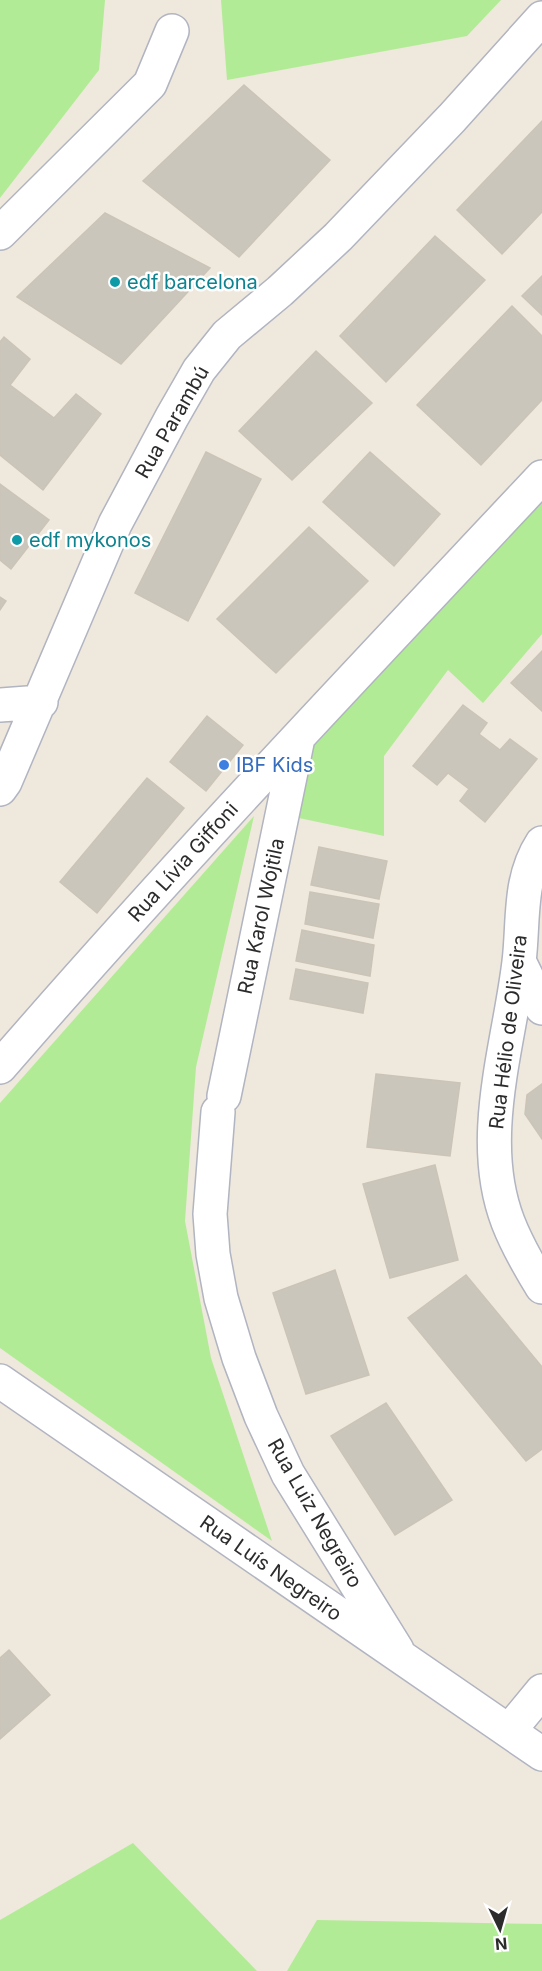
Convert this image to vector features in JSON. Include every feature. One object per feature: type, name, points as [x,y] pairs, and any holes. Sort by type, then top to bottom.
[{"type":"street","name":"Rua Parambú","points":[[0,789],[116,524],[199,370],[227,335],[280,291],[338,237],[453,118],[542,18]]},
{"type":"street","points":[[0,233],[150,84],[172,31]]},
{"type":"street","name":"Rua Lívia Giffoni","points":[[0,1067],[60,997],[298,736],[542,477]]},
{"type":"street","points":[[0,705],[40,702]]},
{"type":"street","name":"Rua Karol Wojtila","points":[[221,1104],[298,736]]},
{"type":"street","name":"Rua Hélio de Oliveira","points":[[542,843],[526,882],[521,912],[519,961],[497,1102],[495,1147],[498,1181],[508,1221],[525,1259],[542,1287]]},
{"type":"street","points":[[519,961],[542,1008]]},
{"type":"street","name":"Rua Luiz Negreiro","points":[[221,1104],[210,1214],[213,1254],[221,1298],[239,1358],[261,1416],[288,1474],[403,1660]]},
{"type":"street","name":"Rua Luís Negreiro","points":[[0,1381],[542,1754]]},
{"type":"street","points":[[509,1731],[542,1691]]},
{"type":"green space","points":[[0,0],[105,0],[99,70],[0,198]]},
{"type":"green space","points":[[221,0],[501,0],[467,36],[227,80]]},
{"type":"green space","points":[[542,495],[542,634],[483,703],[448,670],[384,756],[384,836],[299,818],[317,729]]},
{"type":"green space","points":[[254,816],[196,1067],[185,1221],[211,1358],[272,1541],[0,1348],[0,1103]]},
{"type":"green space","points":[[133,1843],[257,1971],[0,1971],[0,1920]]},
{"type":"green space","points":[[317,1920],[542,1924],[542,1971],[287,1971]]},
{"type":"building","points":[[244,85],[330,160],[239,257],[143,181]]},
{"type":"building","points":[[542,121],[542,212],[502,254],[457,210]]},
{"type":"building","name":"edf barcelona","points":[[105,213],[210,268],[121,364],[17,297]]},
{"type":"building","points":[[435,236],[485,280],[386,382],[340,336]]},
{"type":"building","points":[[542,276],[542,315],[522,296]]},
{"type":"building","points":[[512,306],[542,336],[542,400],[481,465],[417,405]]},
{"type":"building","points":[[4,337],[30,359],[10,385],[54,418],[76,394],[101,414],[43,490],[0,455],[0,342]]},
{"type":"building","points":[[316,351],[372,403],[292,480],[239,431]]},
{"type":"building","points":[[206,452],[261,479],[188,621],[135,593]]},
{"type":"building","points":[[370,452],[440,514],[394,566],[323,502]]},
{"type":"building","name":"edf mykonos","points":[[0,484],[49,520],[11,569],[0,560]]},
{"type":"building","points":[[309,527],[368,581],[276,673],[217,619]]},
{"type":"building","points":[[0,597],[6,601],[0,610]]},
{"type":"building","points":[[542,651],[542,711],[511,683]]},
{"type":"building","points":[[463,705],[487,723],[479,734],[500,750],[510,739],[537,759],[485,822],[460,801],[469,789],[448,773],[437,785],[413,766]]},
{"type":"building","points":[[207,716],[243,745],[206,791],[170,762]]},
{"type":"building","points":[[147,778],[184,808],[97,913],[60,882]]},
{"type":"building","points":[[319,847],[387,861],[379,899],[311,885]]},
{"type":"building","points":[[310,892],[379,904],[373,938],[305,924]]},
{"type":"building","points":[[302,930],[374,945],[370,976],[296,961]]},
{"type":"building","points":[[296,969],[368,983],[363,1013],[290,999]]},
{"type":"building","points":[[376,1074],[460,1083],[450,1156],[367,1147]]},
{"type":"building","points":[[542,1084],[542,1139],[525,1114],[527,1095]]},
{"type":"building","points":[[435,1165],[458,1260],[390,1278],[363,1184]]},
{"type":"building","points":[[335,1270],[369,1375],[306,1394],[273,1293]]},
{"type":"building","points":[[466,1275],[542,1367],[542,1449],[526,1461],[408,1318]]},
{"type":"building","points":[[386,1403],[452,1500],[395,1535],[331,1436]]},
{"type":"building","points":[[9,1650],[50,1695],[0,1739],[0,1658]]},
{"type":"place","name":"edf barcelona","points":[[115,282]]},
{"type":"place","name":"edf mykonos","points":[[17,540]]},
{"type":"place","name":"IBF Kids","points":[[224,765]]}]
